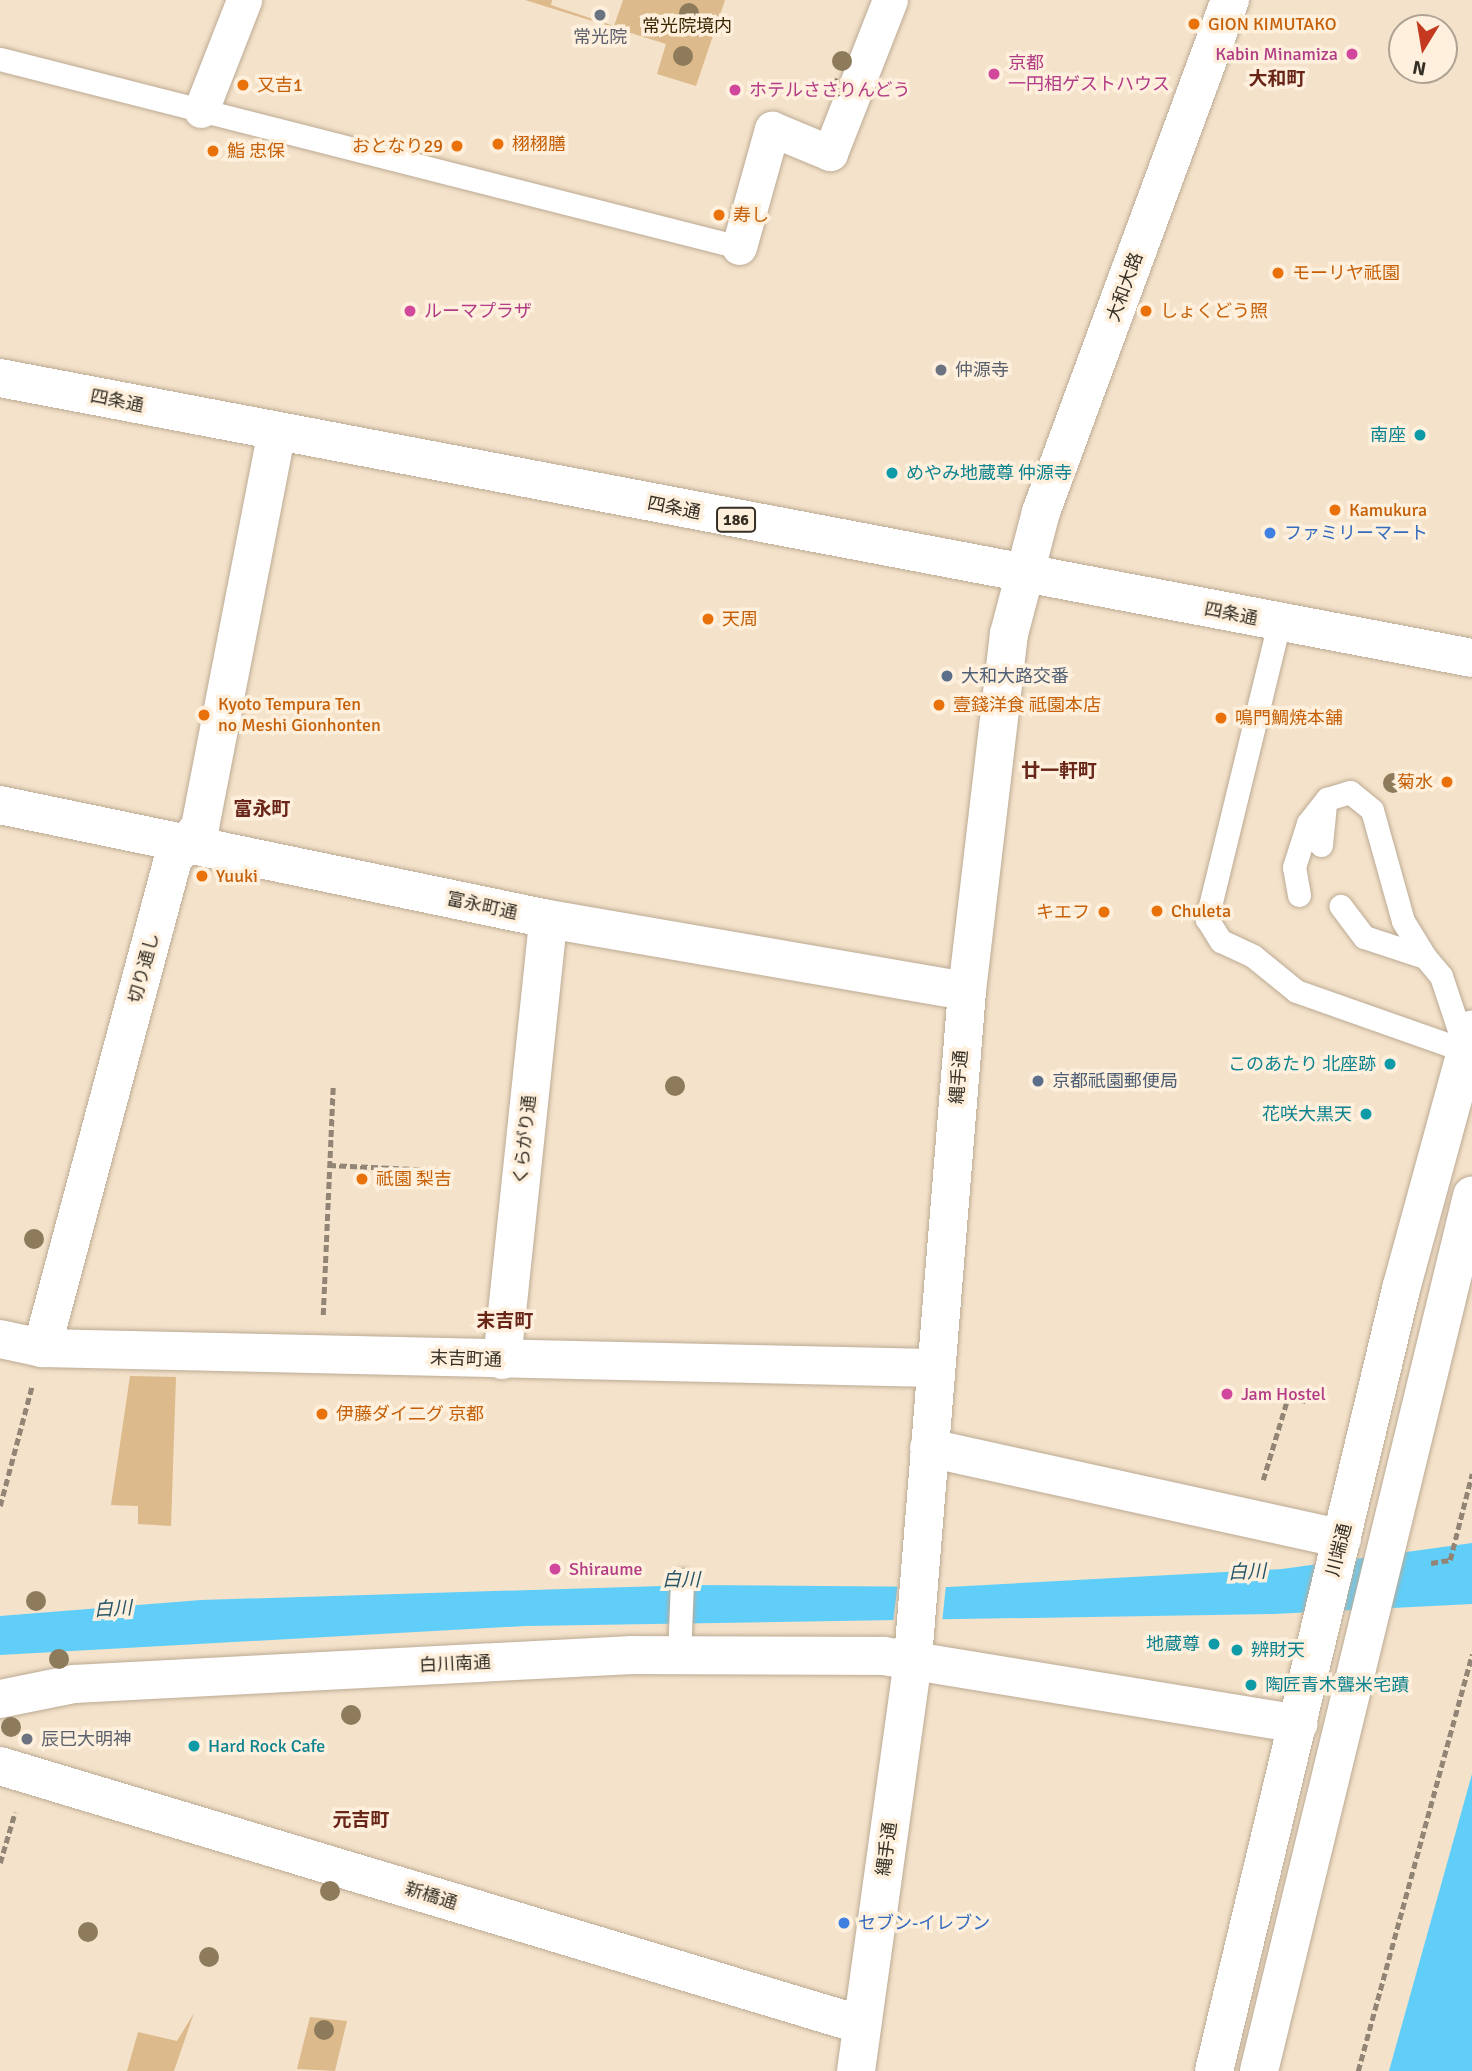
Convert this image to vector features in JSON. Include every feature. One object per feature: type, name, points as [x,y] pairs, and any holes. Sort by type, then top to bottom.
[{"type":"street","points":[[201,110],[244,0]]},
{"type":"street","points":[[739,247],[772,130],[830,153],[890,0]]},
{"type":"street","name":"大和大路","points":[[1022,575],[1230,0]]},
{"type":"street","name":"四条通","points":[[0,378],[1022,575],[1472,658]]},
{"type":"street","name":"切り通し","points":[[42,1348],[183,843],[200,827],[277,432]]},
{"type":"street","name":"縄手通","points":[[856,2071],[904,1647],[920,1582],[933,1368],[967,991],[1009,634],[1022,575]]},
{"type":"street","name":"富永町通","points":[[0,805],[548,919],[967,991]]},
{"type":"street","name":"くらがり通","points":[[502,1360],[548,919]]},
{"type":"street","name":"川端通","points":[[1214,2071],[1342,1539],[1469,1041]]},
{"type":"street","points":[[1259,2071],[1472,1196]]},
{"type":"street","name":"末吉町通","points":[[0,1339],[42,1348],[933,1368]]},
{"type":"street","points":[[929,1447],[1342,1539]]},
{"type":"street","name":"白川南通","points":[[0,1699],[74,1684],[679,1643],[904,1647],[1298,1724]]},
{"type":"street","name":"新橋通","points":[[13,1770],[862,2025]]},
{"type":"lane","points":[[0,59],[739,247]]},
{"type":"lane","points":[[1279,623],[1207,919],[1221,941],[1253,956],[1296,992],[1469,1041]]},
{"type":"lane","points":[[1299,895],[1296,852],[1327,799],[1350,792],[1372,810],[1403,921],[1425,957],[1441,976],[1469,1041]]},
{"type":"lane","points":[[1321,845],[1327,799]]},
{"type":"lane","points":[[1341,906],[1364,937],[1425,957]]},
{"type":"lane","points":[[679,1643],[682,1580]]},
{"type":"path","points":[[322,1355],[333,1087]]},
{"type":"path","points":[[329,1165],[436,1170]]},
{"type":"path","points":[[0,1506],[42,1348]]},
{"type":"path","points":[[1272,1490],[1261,1487],[1288,1397],[1306,1401]]},
{"type":"path","points":[[1431,1563],[1450,1560],[1472,1474]]},
{"type":"path","points":[[1358,2071],[1472,1654]]},
{"type":"path","points":[[0,1863],[13,1770]]},
{"type":"green space","name":"常光院境内","points":[[525,0],[552,0],[551,5],[614,26],[623,0],[725,0],[696,86],[657,74],[666,44]]},
{"type":"green space","points":[[130,1376],[176,1377],[171,1526],[138,1524],[138,1506],[111,1505]]},
{"type":"green space","points":[[194,2013],[174,2071],[127,2071],[138,2032],[177,2041]]},
{"type":"green space","points":[[310,2017],[347,2021],[335,2071],[297,2069]]},
{"type":"water","name":"白川","points":[[1472,1543],[1472,1604],[1274,1614],[525,1626],[0,1655],[0,1616],[201,1600],[694,1585],[948,1587],[1282,1569]]},
{"type":"water","points":[[1472,1774],[1472,2071],[1389,2071]]},
{"type":"pier","points":[[898,1583],[946,1585],[942,1623],[893,1623]]},
{"type":"place","name":"常光院","points":[[600,15]]},
{"type":"place","name":"GION KIMUTAKO","points":[[1194,24]]},
{"type":"place","name":"Kabin Minamiza","points":[[1352,54]]},
{"type":"place","name":"京都 一円相ゲストハウス","points":[[994,74]]},
{"type":"place","name":"又吉1","points":[[243,85]]},
{"type":"place","name":"ホテルささりんどう","points":[[735,90]]},
{"type":"place","name":"栩栩膳","points":[[498,144]]},
{"type":"place","name":"おとなり29","points":[[457,146]]},
{"type":"place","name":"鮨 忠保","points":[[213,151]]},
{"type":"place","name":"寿し","points":[[719,215]]},
{"type":"place","name":"モーリヤ祇園","points":[[1278,273]]},
{"type":"place","name":"ルーマプラザ","points":[[410,311]]},
{"type":"place","name":"しょくどう照","points":[[1146,311]]},
{"type":"place","name":"仲源寺","points":[[941,370]]},
{"type":"place","name":"南座","points":[[1420,435]]},
{"type":"place","name":"めやみ地蔵尊 仲源寺","points":[[892,473]]},
{"type":"place","name":"Kamukura","points":[[1335,510]]},
{"type":"place","name":"ファミリーマート","points":[[1270,533]]},
{"type":"place","name":"天周","points":[[708,619]]},
{"type":"place","name":"大和大路交番","points":[[947,676]]},
{"type":"place","name":"壹錢洋食 祗園本店","points":[[939,705]]},
{"type":"place","name":"Kyoto Tempura Ten no Meshi Gionhonten","points":[[204,715]]},
{"type":"place","name":"鳴門鯛焼本舗","points":[[1221,718]]},
{"type":"place","name":"菊水","points":[[1447,782]]},
{"type":"place","name":"Yuuki","points":[[202,876]]},
{"type":"place","name":"Chuleta","points":[[1157,911]]},
{"type":"place","name":"キエフ","points":[[1104,912]]},
{"type":"place","name":"このあたり 北座跡","points":[[1390,1064]]},
{"type":"place","name":"京都祇園郵便局","points":[[1038,1081]]},
{"type":"place","name":"花咲大黒天","points":[[1366,1114]]},
{"type":"place","name":"祇園 梨吉","points":[[362,1179]]},
{"type":"place","name":"Jam Hostel","points":[[1227,1394]]},
{"type":"place","name":"伊藤ダイ二グ 京都","points":[[322,1414]]},
{"type":"place","name":"Shiraume","points":[[555,1569]]},
{"type":"place","name":"地蔵尊","points":[[1214,1644]]},
{"type":"place","name":"辨財天","points":[[1237,1650]]},
{"type":"place","name":"陶匠青木聾米宅蹟","points":[[1251,1685]]},
{"type":"place","name":"辰巳大明神","points":[[27,1739]]},
{"type":"place","name":"Hard Rock Cafe","points":[[194,1746]]},
{"type":"place","name":"セブン-イレブン","points":[[844,1923]]},
{"type":"district","name":"大和町","points":[[1277,80]]},
{"type":"district","name":"廿一軒町","points":[[1059,772]]},
{"type":"district","name":"富永町","points":[[262,810]]},
{"type":"district","name":"末吉町","points":[[505,1322]]},
{"type":"district","name":"元吉町","points":[[361,1821]]}]
